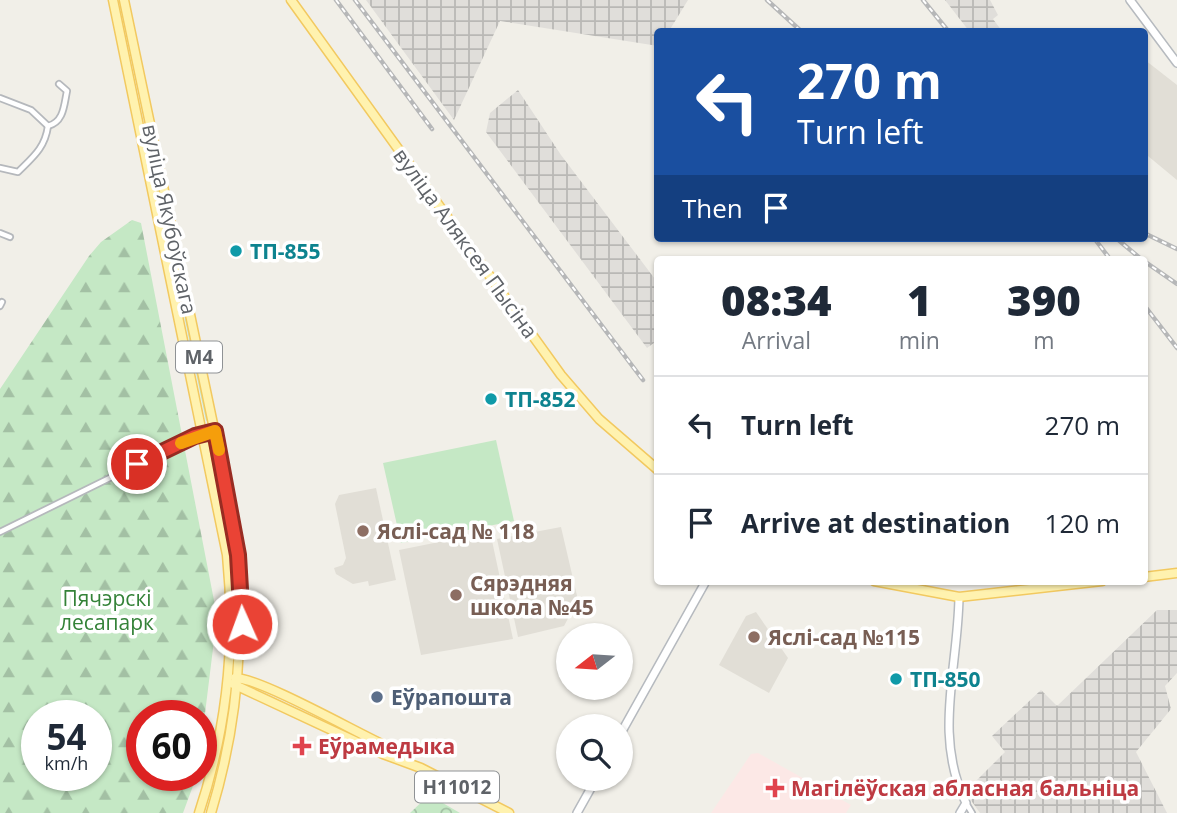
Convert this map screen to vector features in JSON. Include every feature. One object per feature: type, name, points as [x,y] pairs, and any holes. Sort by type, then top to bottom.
[{"type":"main road","name":"вуліца Якубоўскага","points":[[113,0],[220,513],[230,589],[229,679]]},
{"type":"main road","name":"вуліца Якубоўскага","points":[[124,0],[215,431],[238,555],[242,624],[238,682]]},
{"type":"main road","name":"вуліца Аляксея Пысіна","points":[[291,0],[561,375],[599,419],[654,467]]},
{"type":"main road","points":[[1130,0],[1177,63]]},
{"type":"main road","points":[[1148,577],[1177,573]]},
{"type":"main road","points":[[632,714],[704,585]]},
{"type":"main road","points":[[895,585],[959,597],[1066,585]]},
{"type":"main road","points":[[959,597],[947,736],[954,778],[966,803],[960,813]]},
{"type":"main road","name":"Н11012","points":[[229,679],[335,727],[509,813]]},
{"type":"main road","name":"М4","points":[[199,813],[216,753],[229,679]]},
{"type":"main road","name":"М4","points":[[211,813],[232,729],[238,682]]},
{"type":"main road","points":[[577,813],[589,791]]},
{"type":"street","points":[[48,125],[62,117],[67,91],[59,84]]},
{"type":"street","points":[[0,98],[31,110],[48,125]]},
{"type":"street","points":[[0,168],[18,172],[38,153],[47,137],[48,125]]},
{"type":"street","points":[[0,233],[10,237]]},
{"type":"street","points":[[0,531],[204,433],[215,431]]},
{"type":"street","points":[[966,803],[972,813]]},
{"type":"shaded area","points":[[366,0],[688,0],[671,28],[654,28],[654,45],[500,21],[454,120]]},
{"type":"shaded area","points":[[945,0],[990,0],[998,15],[993,19],[1000,28],[967,28]]},
{"type":"shaded area","points":[[1148,62],[1177,85],[1177,180],[1148,156]]},
{"type":"shaded area","points":[[518,90],[561,155],[654,278],[654,343],[647,348],[486,132],[490,113]]},
{"type":"shaded area","name":"Яслі-сад № 118","points":[[376,488],[396,580],[369,586],[368,581],[353,584],[336,574],[334,568],[343,565],[346,558],[335,504],[339,495]]},
{"type":"shaded area","points":[[561,527],[578,600],[566,623],[556,623],[556,628],[518,637],[497,539]]},
{"type":"shaded area","name":"Сярэдняя школа №45","points":[[491,536],[513,639],[421,655],[399,550],[454,539],[456,543]]},
{"type":"shaded area","points":[[1157,610],[1177,610],[1177,673],[1165,686],[1171,709],[1136,752],[1167,813],[980,813],[965,792],[1005,752],[992,736],[1041,690],[1057,706]]},
{"type":"shaded area","name":"Яслі-сад №115","points":[[756,612],[788,658],[769,693],[719,665],[746,616]]},
{"type":"shaded area","name":"Магілёўская абласная бальніца","points":[[758,753],[851,805],[846,813],[711,813],[751,754]]},
{"type":"green space","points":[[152,151],[208,420],[206,421],[150,152]]},
{"type":"green space","name":"Пячэрскі лесапарк","points":[[132,220],[141,223],[217,616],[207,700],[126,700],[126,791],[191,791],[183,813],[0,813],[0,389],[101,242]]},
{"type":"green space","points":[[496,440],[514,521],[401,543],[383,463]]},
{"type":"green space","points":[[429,795],[460,813],[410,813]]},
{"type":"railway","points":[[336,0],[432,129]]},
{"type":"railway","points":[[355,0],[643,380]]},
{"type":"railway","points":[[767,0],[798,28]]},
{"type":"railway","points":[[923,0],[946,28]]},
{"type":"railway","points":[[1148,235],[1177,249]]},
{"type":"railway","points":[[1097,242],[1108,256]]},
{"type":"railway","points":[[1121,242],[1137,256]]},
{"type":"railway","points":[[1148,264],[1177,284]]},
{"type":"railway","points":[[1148,310],[1177,348]]},
{"type":"slow traffic","points":[[181,443],[215,431],[219,450]]},
{"type":"place","name":"ТП-855","points":[[236,251]]},
{"type":"place","name":"ТП-852","points":[[491,399]]},
{"type":"place","name":"Яслі-сад № 118","points":[[363,531]]},
{"type":"place","name":"Сярэдняя школа №45","points":[[456,595]]},
{"type":"place","name":"Яслі-сад №115","points":[[754,637]]},
{"type":"place","name":"ТП-850","points":[[896,679]]},
{"type":"place","name":"Еўрапошта","points":[[377,697]]},
{"type":"place","name":"Еўрамедыка","points":[[302,746]]},
{"type":"place","name":"Магілёўская абласная бальніца","points":[[775,788]]},
{"type":"route","points":[[137,464],[195,436],[215,431],[238,555],[242,624]]}]
